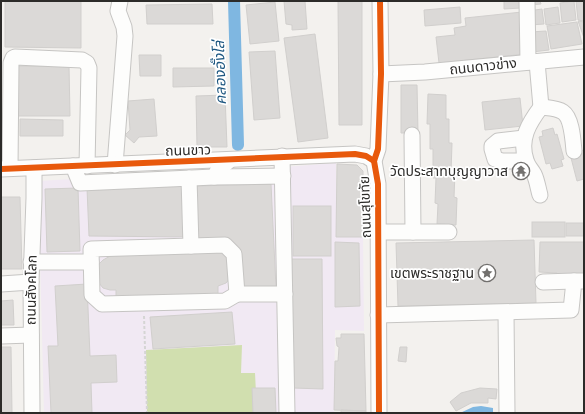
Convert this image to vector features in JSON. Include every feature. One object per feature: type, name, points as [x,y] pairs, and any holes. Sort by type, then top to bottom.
[{"type":"street","points":[[115,165],[125,36],[118,11],[120,1]]},
{"type":"street","name":"ถนนสุโขทัย","points":[[379,413],[378,184],[374,161],[378,149],[382,74],[380,1]]},
{"type":"street","points":[[527,1],[532,62],[541,106],[527,128],[524,138],[524,149],[526,161],[534,175],[540,195]]},
{"type":"street","points":[[5,169],[11,63],[15,57],[82,60],[87,63],[89,68],[80,166],[80,183],[214,177],[283,176]]},
{"type":"street","name":"ถนนดาวข่าง","points":[[382,74],[425,72],[584,57]]},
{"type":"street","points":[[541,106],[564,112],[569,122],[574,151]]},
{"type":"street","points":[[412,136],[413,232]]},
{"type":"street","points":[[524,138],[498,141],[492,146],[492,149],[495,159],[502,161],[526,161]]},
{"type":"street","name":"ถนนขาว","points":[[5,169],[355,154],[366,156],[374,161]]},
{"type":"street","points":[[282,156],[287,413]]},
{"type":"street","points":[[214,177],[218,170],[230,160]]},
{"type":"street","name":"ถนนสังคโลก","points":[[32,413],[30,335],[34,168]]},
{"type":"street","points":[[189,178],[191,246]]},
{"type":"street","points":[[378,232],[449,232]]},
{"type":"street","points":[[236,294],[234,254],[225,245],[91,248],[92,295],[102,304],[225,300],[236,294],[285,294]]},
{"type":"street","points":[[31,262],[91,262]]},
{"type":"street","points":[[378,315],[578,310],[579,281],[543,282]]},
{"type":"street","points":[[1,284],[31,282]]},
{"type":"street","points":[[506,313],[507,413]]},
{"type":"street","points":[[1,336],[30,335]]},
{"type":"path","points":[[144,303],[147,413]]},
{"type":"shaded area","points":[[336,163],[336,237],[363,237],[364,331],[335,330],[334,413],[44,413],[38,181]]},
{"type":"green space","points":[[242,345],[241,373],[255,373],[257,413],[147,413],[146,350]]},
{"type":"water","points":[[481,406],[493,408],[493,413],[460,413],[473,407]]},
{"type":"building","points":[[5,1],[81,1],[81,48],[5,47]]},
{"type":"building","points":[[284,1],[305,1],[307,29],[292,30],[292,25],[286,24]]},
{"type":"building","points":[[338,1],[362,1],[362,125],[339,125]]},
{"type":"building","points":[[504,1],[520,1],[521,8],[504,9]]},
{"type":"building","points":[[529,1],[540,1],[541,4],[529,5]]},
{"type":"building","points":[[574,1],[576,20],[562,22],[560,3]]},
{"type":"building","points":[[576,1],[584,1],[584,21],[578,20]]},
{"type":"building","points":[[275,2],[279,41],[250,44],[246,5]]},
{"type":"building","points":[[212,4],[213,24],[147,24],[146,5]]},
{"type":"building","points":[[460,7],[461,23],[425,26],[424,10]]},
{"type":"building","points":[[558,7],[560,23],[546,25],[544,9]]},
{"type":"building","points":[[542,9],[544,24],[530,25],[528,11]]},
{"type":"building","points":[[522,12],[526,54],[439,63],[436,37],[455,35],[454,28],[466,26],[465,18]]},
{"type":"building","points":[[578,21],[584,22],[584,38]]},
{"type":"building","points":[[577,22],[582,44],[551,49],[547,26]]},
{"type":"building","points":[[546,31],[549,50],[532,52],[530,32]]},
{"type":"building","points":[[315,34],[328,138],[298,142],[284,38]]},
{"type":"building","points":[[275,51],[280,118],[254,120],[249,52]]},
{"type":"building","points":[[216,54],[224,54],[225,74],[217,74]]},
{"type":"building","points":[[139,55],[161,55],[161,76],[140,76]]},
{"type":"building","points":[[16,66],[69,66],[70,116],[17,116]]},
{"type":"building","points":[[173,68],[214,68],[214,86],[173,87]]},
{"type":"building","points":[[401,85],[417,85],[418,133],[401,133]]},
{"type":"building","points":[[428,94],[446,95],[446,119],[449,119],[449,143],[452,143],[451,173],[455,173],[454,197],[457,198],[456,225],[437,224],[438,204],[435,203],[436,178],[433,178],[433,149],[430,149],[430,124],[427,124]]},
{"type":"building","points":[[225,95],[227,147],[197,147],[196,96]]},
{"type":"building","points":[[520,98],[523,126],[485,130],[482,102]]},
{"type":"building","points":[[154,99],[157,136],[139,137],[134,143],[125,135],[130,130],[128,101]]},
{"type":"building","points":[[20,119],[63,120],[63,136],[20,136]]},
{"type":"building","points":[[553,128],[555,135],[557,134],[564,159],[561,160],[563,166],[552,169],[550,163],[546,164],[539,137],[543,136],[542,131]]},
{"type":"building","points":[[584,150],[584,179],[577,181],[570,154]]},
{"type":"building","points":[[337,164],[357,165],[363,171],[363,237],[336,237]]},
{"type":"building","points":[[271,184],[276,288],[241,289],[228,239],[198,240],[196,186]]},
{"type":"building","points":[[183,186],[185,237],[89,236],[87,188]]},
{"type":"building","points":[[78,188],[80,251],[47,252],[45,189]]},
{"type":"building","points":[[1,197],[20,197],[22,269],[1,269]]},
{"type":"building","points":[[293,206],[331,206],[331,256],[293,256]]},
{"type":"building","points":[[532,222],[565,222],[565,237],[532,237]]},
{"type":"building","points":[[566,223],[584,223],[584,236],[566,236]]},
{"type":"building","name":"เขตพระราชฐาน","points":[[534,240],[536,303],[398,306],[396,243]]},
{"type":"building","points":[[335,242],[359,243],[360,306],[335,307]]},
{"type":"building","points":[[540,242],[584,242],[584,275],[557,275],[557,273],[539,272]]},
{"type":"building","points":[[216,246],[233,263],[232,276],[226,283],[218,286],[218,294],[116,298],[116,290],[103,288],[99,283],[97,266],[103,260],[112,255]]},
{"type":"building","points":[[291,259],[322,259],[323,389],[293,388]]},
{"type":"building","points":[[87,284],[90,356],[116,355],[117,382],[91,383],[92,413],[51,413],[48,346],[58,346],[55,286]]},
{"type":"building","points":[[13,300],[14,325],[1,325],[1,301]]},
{"type":"building","points":[[232,312],[235,344],[153,349],[150,317]]},
{"type":"building","points":[[341,334],[364,334],[366,411],[334,410],[335,361],[338,361],[339,347],[337,346],[336,338],[341,338]]},
{"type":"building","points":[[1,347],[11,347],[12,413],[1,413]]},
{"type":"building","points":[[400,347],[407,347],[406,362],[398,361]]},
{"type":"building","points":[[252,388],[275,388],[276,413],[253,413]]},
{"type":"building","points":[[480,388],[497,389],[496,399],[488,398],[488,403],[471,403],[456,411],[450,402],[461,393]]},
{"type":"building","points":[[341,410],[366,411],[366,413],[341,413]]},
{"type":"waterway","name":"คลองอั๊งโล่","points":[[234,1],[238,145]]},
{"type":"cycle path","points":[[379,413],[378,184],[374,161],[378,149],[381,74],[380,1]]},
{"type":"cycle path","points":[[1,169],[355,154],[366,156],[374,161]]},
{"type":"place","name":"วัดประสาทบุญญาวาส","points":[[521,171]]},
{"type":"place","name":"เขตพระราชฐาน","points":[[487,273]]}]
